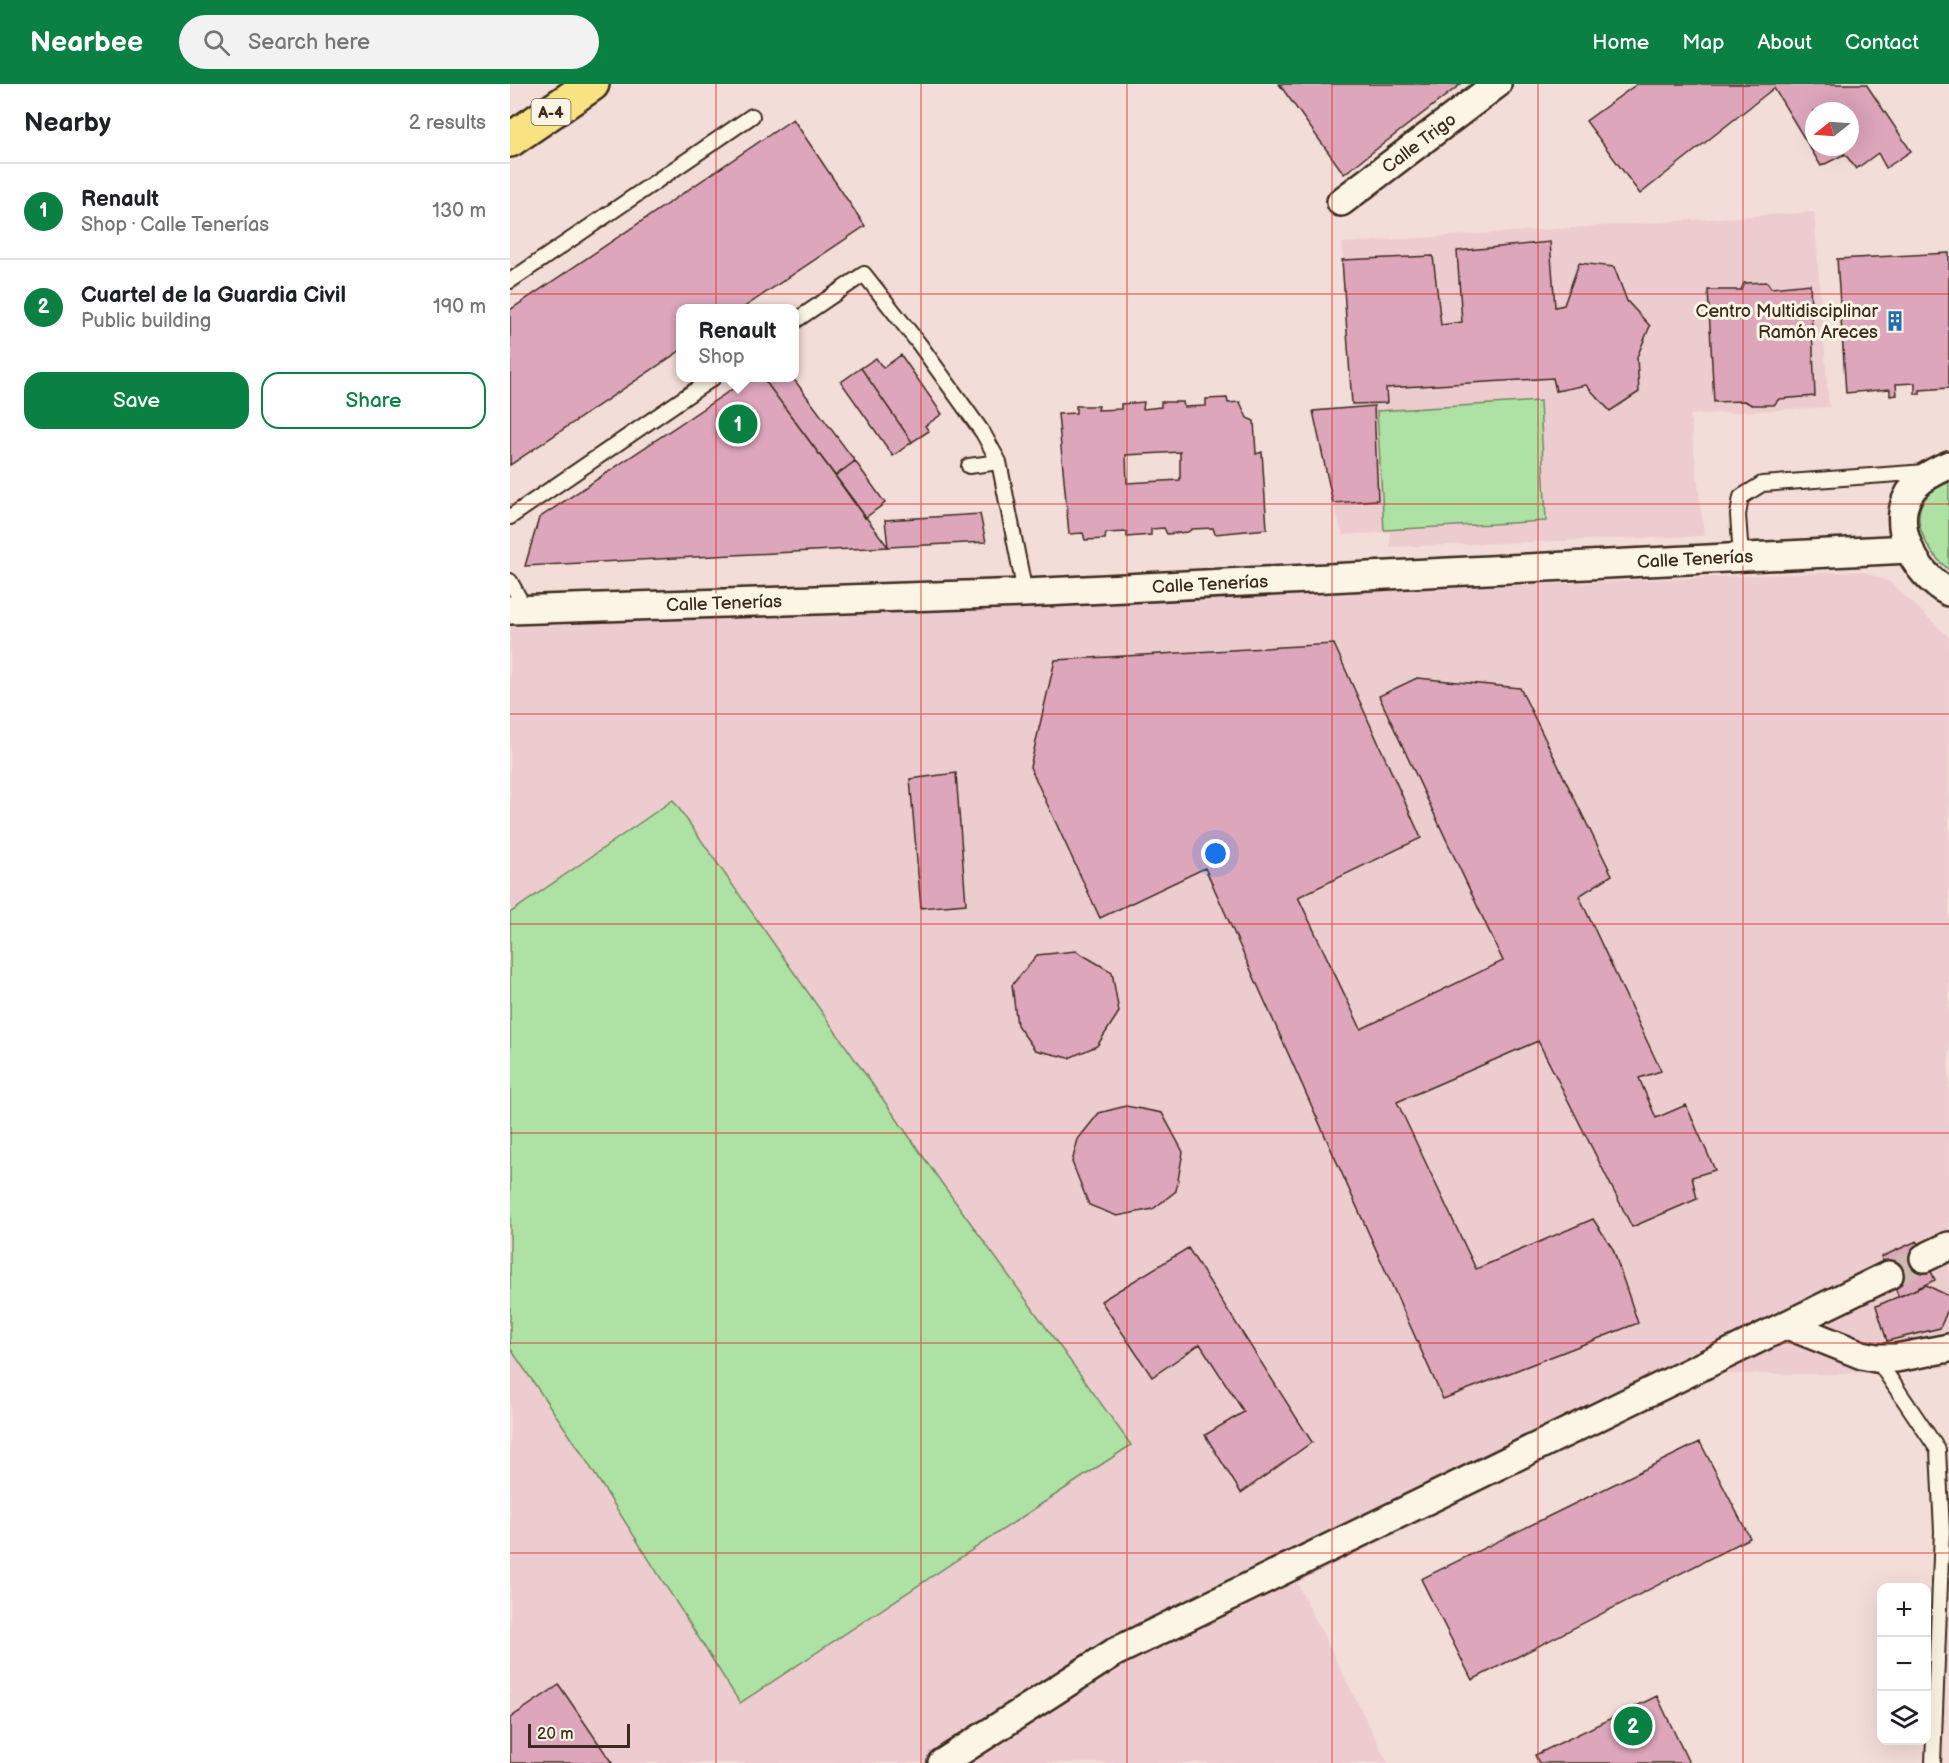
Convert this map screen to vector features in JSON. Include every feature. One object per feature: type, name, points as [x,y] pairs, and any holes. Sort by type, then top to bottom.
[{"type":"highway","name":"A-4","points":[[510,140],[592,84]]},
{"type":"street","name":"Calle Trigo","points":[[1341,202],[1497,84]]},
{"type":"street","points":[[1942,468],[1915,486],[1907,497],[1902,512],[1909,549],[1927,574],[1947,592]]},
{"type":"street","name":"Calle Tenerías","points":[[517,609],[1024,594],[1909,549]]},
{"type":"street","points":[[1924,1258],[1949,1246]]},
{"type":"street","points":[[942,1763],[1115,1652],[1889,1275]]},
{"type":"street","points":[[1787,1325],[1862,1355],[1876,1358],[1896,1358],[1949,1348]]},
{"type":"lane","points":[[510,281],[753,116]]},
{"type":"lane","points":[[799,318],[864,274],[927,355],[983,433],[999,462],[1024,594]]},
{"type":"lane","points":[[510,516],[707,382]]},
{"type":"lane","points":[[969,465],[999,462]]},
{"type":"lane","points":[[1741,556],[1738,515],[1741,497],[1761,484],[1942,468]]},
{"type":"lane","points":[[510,581],[517,609]]},
{"type":"lane","points":[[1876,1358],[1938,1450],[1942,1531],[1933,1763]]},
{"type":"shaded area","points":[[1814,212],[1829,407],[1690,415],[1704,536],[1390,547],[1390,532],[1343,535],[1333,503],[1313,411],[1351,407],[1342,243]]},
{"type":"shaded area","points":[[1861,571],[1890,582],[1949,637],[1949,1367],[1843,1374],[1718,1374],[1297,1583],[1388,1763],[510,1763],[510,627]]},
{"type":"green space","points":[[1540,401],[1546,521],[1384,530],[1377,411]]},
{"type":"green space","points":[[1949,482],[1949,570],[1934,555],[1928,545],[1920,525],[1919,514],[1928,495]]},
{"type":"green space","points":[[673,800],[941,1182],[1131,1445],[740,1703],[577,1446],[510,1348],[510,913]]},
{"type":"building","points":[[1279,84],[1461,84],[1344,174]]},
{"type":"building","points":[[1637,84],[1866,84],[1911,151],[1886,168],[1878,153],[1856,169],[1846,156],[1859,156],[1859,102],[1805,102],[1805,139],[1774,88],[1640,194],[1586,121]]},
{"type":"building","points":[[793,119],[865,226],[749,304],[676,304],[676,353],[510,465],[510,310]]},
{"type":"building","points":[[1815,156],[1841,156],[1821,166]]},
{"type":"building","points":[[1550,242],[1555,307],[1564,305],[1579,263],[1614,267],[1627,301],[1650,326],[1637,357],[1639,392],[1610,411],[1586,385],[1556,391],[1553,378],[1386,388],[1387,403],[1352,404],[1342,260],[1433,256],[1441,325],[1462,322],[1457,251]]},
{"type":"building","name":"Centro Multidisciplinar Ramón Areces","points":[[1949,253],[1949,388],[1920,390],[1920,394],[1915,394],[1915,383],[1896,384],[1897,395],[1890,396],[1890,389],[1846,393],[1837,259]]},
{"type":"building","points":[[1767,282],[1771,288],[1810,284],[1815,396],[1779,399],[1774,405],[1752,405],[1744,401],[1714,402],[1708,290],[1741,290],[1744,283]]},
{"type":"building","points":[[901,355],[942,414],[925,426],[929,431],[912,442],[861,368],[876,358],[883,368]]},
{"type":"building","points":[[861,368],[912,442],[893,456],[841,382]]},
{"type":"building","points":[[743,382],[766,382],[888,547],[525,566],[539,518]]},
{"type":"building","points":[[766,382],[796,382],[855,461],[835,476]]},
{"type":"building","points":[[1227,398],[1228,403],[1240,402],[1247,418],[1254,421],[1256,454],[1262,452],[1267,529],[1215,534],[1213,528],[1192,529],[1188,532],[1167,534],[1164,528],[1151,529],[1151,535],[1127,537],[1127,532],[1106,533],[1105,539],[1085,540],[1083,533],[1069,534],[1058,414],[1076,413],[1076,406],[1099,406],[1098,410],[1121,409],[1121,404],[1144,402],[1143,409],[1161,407],[1161,402],[1183,402],[1184,407],[1206,406],[1206,399]],"holes":[[[1180,452],[1180,480],[1127,483],[1126,455]]]},
{"type":"building","points":[[1374,406],[1378,500],[1333,503],[1313,411]]},
{"type":"building","points":[[855,461],[885,503],[865,518],[835,476]]},
{"type":"building","points":[[980,514],[986,542],[888,547],[885,520]]},
{"type":"building","points":[[1334,644],[1421,838],[1298,897],[1361,1029],[1503,961],[1379,696],[1417,678],[1520,688],[1612,875],[1579,896],[1661,1071],[1639,1078],[1656,1118],[1686,1105],[1715,1170],[1692,1177],[1697,1199],[1632,1227],[1538,1041],[1397,1102],[1476,1269],[1593,1219],[1613,1249],[1638,1323],[1443,1399],[1205,868],[1100,918],[1030,767],[1055,660]]},
{"type":"building","points":[[956,773],[966,904],[921,908],[910,779]]},
{"type":"building","points":[[1076,951],[1112,972],[1119,1012],[1097,1046],[1069,1058],[1035,1050],[1017,1025],[1012,985],[1037,955]]},
{"type":"building","points":[[1126,1106],[1162,1113],[1183,1152],[1176,1191],[1153,1209],[1117,1216],[1089,1205],[1072,1162],[1078,1139],[1099,1113]]},
{"type":"building","points":[[1917,1241],[1935,1280],[1899,1297],[1881,1257]]},
{"type":"building","points":[[1188,1248],[1312,1442],[1241,1493],[1205,1435],[1244,1412],[1200,1344],[1152,1377],[1101,1301]]},
{"type":"building","points":[[1926,1285],[1949,1296],[1949,1307],[1940,1328],[1887,1341],[1876,1306]]},
{"type":"building","points":[[1700,1442],[1750,1538],[1472,1680],[1421,1579]]},
{"type":"building","points":[[559,1685],[612,1763],[510,1763],[510,1718]]},
{"type":"building","points":[[1657,1696],[1689,1763],[1539,1763],[1535,1755]]},
{"type":"tunnel","points":[[1889,1275],[1924,1258]]},
{"type":"place","name":"Centro Multidisciplinar Ramón Areces","points":[[1895,321]]},
{"type":"place","name":"Renault","points":[[738,424]]},
{"type":"place","name":"Cuartel de la Guardia Civil","points":[[1633,1726]]}]
